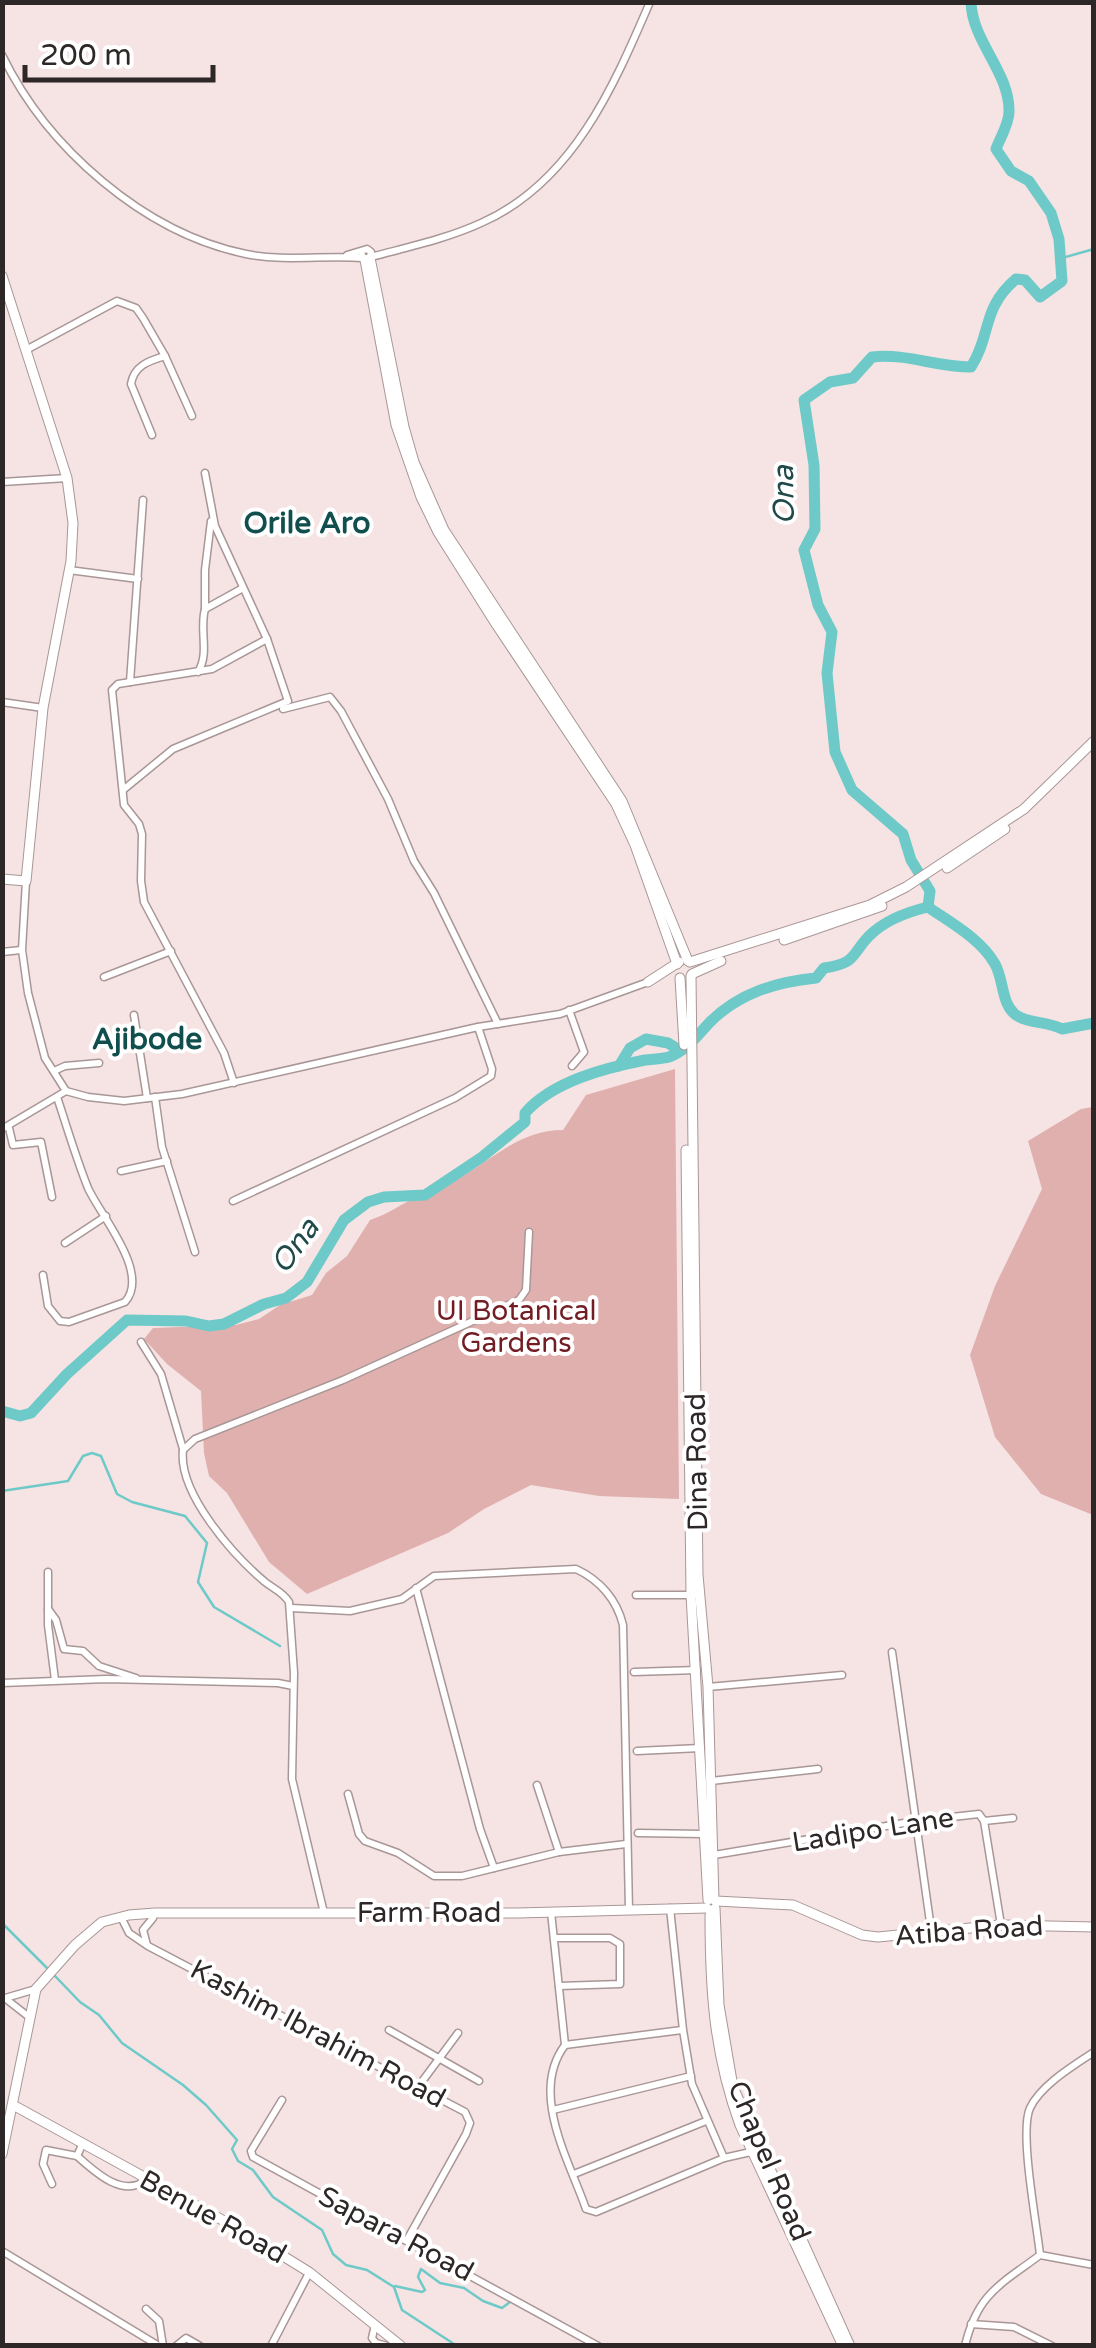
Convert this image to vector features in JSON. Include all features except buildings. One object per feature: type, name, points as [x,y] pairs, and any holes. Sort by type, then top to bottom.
[{"type":"street","points":[[2,55],[49,129],[97,177],[151,216],[210,244],[249,254],[366,256],[425,243],[484,222],[514,204],[570,154],[620,72],[650,2]]},
{"type":"street","points":[[366,256],[404,428],[414,462],[444,530],[622,801],[689,962]]},
{"type":"street","points":[[366,256],[396,426],[421,498],[438,532],[616,804],[682,973]]},
{"type":"street","points":[[2,276],[67,478],[73,523],[69,570],[43,708],[22,950],[34,1018],[46,1058],[66,1090],[88,1098],[124,1102],[151,1098],[569,1010],[872,911],[1028,813],[1094,748]]},
{"type":"street","points":[[25,350],[117,301],[136,308],[165,356],[192,416]]},
{"type":"street","points":[[152,434],[131,384],[134,372],[165,356]]},
{"type":"street","points":[[205,473],[213,516],[267,639],[288,701]]},
{"type":"street","points":[[2,482],[67,478]]},
{"type":"street","points":[[130,682],[143,500]]},
{"type":"street","points":[[198,672],[205,656],[202,630],[206,557],[213,516]]},
{"type":"street","points":[[69,570],[138,578]]},
{"type":"street","points":[[206,609],[243,588]]},
{"type":"street","points":[[234,1083],[224,1053],[144,902],[141,829],[126,810],[122,791],[112,690],[118,684],[198,672],[231,661],[267,639]]},
{"type":"street","points":[[283,709],[330,698],[341,711],[498,1024]]},
{"type":"street","points":[[122,791],[173,749],[288,701],[297,705]]},
{"type":"street","points":[[2,702],[43,708]]},
{"type":"street","points":[[942,867],[1024,810],[1094,741]]},
{"type":"street","points":[[2,879],[26,881]]},
{"type":"street","points":[[682,973],[689,962],[870,905],[908,889]]},
{"type":"street","points":[[2,952],[22,950]]},
{"type":"street","points":[[104,977],[171,950]]},
{"type":"street","name":"Dina Road","points":[[682,973],[687,1062],[697,1670],[704,1834],[712,1905]]},
{"type":"street","points":[[569,1010],[584,1052],[572,1066]]},
{"type":"street","points":[[134,1015],[167,1162],[195,1252]]},
{"type":"street","points":[[233,1201],[456,1098],[491,1076],[478,1027]]},
{"type":"street","points":[[54,1071],[65,1066],[98,1064]]},
{"type":"street","points":[[52,1196],[42,1144],[12,1145],[4,1129],[66,1090]]},
{"type":"street","points":[[43,1275],[48,1306],[60,1321],[78,1321],[131,1296],[131,1276],[117,1234],[85,1179],[57,1097]]},
{"type":"street","points":[[121,1171],[167,1162]]},
{"type":"street","points":[[65,1243],[106,1216]]},
{"type":"street","points":[[183,1450],[195,1439],[344,1380],[520,1300],[526,1290],[529,1232]]},
{"type":"street","points":[[141,1342],[162,1374],[183,1450],[183,1475],[204,1512],[264,1582],[285,1594],[290,1608],[294,1686],[292,1779],[324,1913]]},
{"type":"street","points":[[290,1608],[350,1611],[402,1598],[434,1576],[576,1568],[595,1579],[607,1592],[623,1625],[629,1910]]},
{"type":"street","points":[[48,1572],[55,1680]]},
{"type":"street","points":[[416,1588],[480,1829],[494,1868]]},
{"type":"street","points":[[636,1595],[695,1595]]},
{"type":"street","name":"Dina Road","points":[[695,1595],[708,1687],[712,1905]]},
{"type":"street","points":[[48,1609],[56,1620],[64,1649],[84,1651],[98,1666],[144,1680]]},
{"type":"street","points":[[892,1652],[931,1930]]},
{"type":"street","points":[[634,1672],[697,1670]]},
{"type":"street","points":[[708,1687],[842,1675]]},
{"type":"street","points":[[2,1683],[144,1680],[294,1686]]},
{"type":"street","points":[[636,1751],[700,1748]]},
{"type":"street","points":[[712,1780],[818,1768]]},
{"type":"street","points":[[538,1785],[559,1852]]},
{"type":"street","points":[[348,1794],[356,1826],[365,1841],[398,1853],[434,1876],[462,1876],[559,1852],[626,1844]]},
{"type":"street","name":"Ladipo Lane","points":[[714,1855],[978,1814],[984,1821],[1001,1925]]},
{"type":"street","points":[[984,1821],[1013,1818]]},
{"type":"street","points":[[638,1833],[704,1834]]},
{"type":"street","name":"Farm Road","points":[[93,1930],[115,1918],[168,1915],[552,1912],[712,1905]]},
{"type":"street","name":"Atiba Road","points":[[712,1905],[793,1905],[862,1935],[893,1937],[1001,1925],[1094,1927]]},
{"type":"street","name":"Chapel Road","points":[[712,1905],[724,2047],[733,2087],[756,2150],[847,2346]]},
{"type":"street","points":[[670,1908],[690,2076],[724,2158]]},
{"type":"street","points":[[552,1912],[564,2044],[549,2086],[553,2110],[586,2209],[596,2212],[724,2158],[756,2150]]},
{"type":"street","name":"Farm Road","points":[[93,1930],[123,1920],[168,1915]]},
{"type":"street","points":[[148,1946],[143,1930],[153,1918]]},
{"type":"street","name":"Kashim Ibrahim Road","points":[[123,1920],[130,1933],[148,1946],[465,2112],[470,2123],[407,2240]]},
{"type":"street","points":[[2,2154],[36,1988],[93,1930]]},
{"type":"street","points":[[554,1938],[610,1938],[620,1944],[620,1984],[559,1986]]},
{"type":"street","points":[[4,1998],[36,1988]]},
{"type":"street","points":[[16,1995],[31,2003]]},
{"type":"street","points":[[4,1998],[28,2016]]},
{"type":"street","points":[[388,2030],[479,2081]]},
{"type":"street","points":[[564,2044],[683,2030]]},
{"type":"street","points":[[418,2087],[458,2033]]},
{"type":"street","points":[[1040,2255],[1027,2138],[1028,2114],[1036,2100],[1094,2052]]},
{"type":"street","points":[[553,2110],[690,2076]]},
{"type":"street","name":"Sapara Road","points":[[282,2100],[250,2154],[598,2346]]},
{"type":"street","name":"Benue Road","points":[[12,2105],[310,2272],[375,2325],[388,2342],[402,2346]]},
{"type":"street","points":[[574,2174],[706,2121]]},
{"type":"street","points":[[77,2156],[83,2143]]},
{"type":"street","points":[[52,2184],[43,2164],[46,2150],[77,2156],[91,2169],[125,2188],[136,2188],[146,2180]]},
{"type":"street","points":[[2,2251],[157,2345],[160,2322],[146,2308]]},
{"type":"street","points":[[964,2346],[986,2296],[1040,2255],[1094,2265]]},
{"type":"street","points":[[271,2346],[310,2272]]},
{"type":"street","points":[[971,2324],[1014,2327],[1052,2346]]},
{"type":"street","points":[[176,2346],[186,2338],[200,2346]]},
{"type":"green space","name":"UI Botanical Gardens","points":[[675,1069],[679,1499],[599,1496],[531,1485],[448,1533],[307,1594],[269,1562],[227,1493],[209,1476],[201,1391],[144,1339],[153,1328],[236,1325],[259,1319],[280,1305],[312,1295],[326,1273],[347,1256],[370,1220],[458,1179],[522,1139],[563,1130],[586,1095]]},
{"type":"green space","points":[[1094,1107],[1093,1515],[1041,1494],[995,1437],[970,1355],[995,1286],[1042,1189],[1028,1141],[1081,1109]]},
{"type":"waterway","name":"Ona","points":[[928,907],[930,891],[911,860],[903,834],[852,790],[835,752],[827,673],[832,632],[818,605],[804,550],[815,529],[814,465],[804,400],[830,382],[853,378],[872,357],[971,367],[997,301],[1016,279],[1025,280],[1040,297],[1062,281],[1059,239],[1051,213],[1029,181],[1011,171],[996,149],[1009,117],[1008,97],[978,30],[971,2]]},
{"type":"waterway","points":[[1062,258],[1094,249]]},
{"type":"waterway","points":[[928,907],[965,932],[989,955],[998,970],[1008,1005],[1016,1015],[1062,1029],[1094,1023]]},
{"type":"waterway","name":"Ona","points":[[2,1411],[20,1416],[31,1413],[127,1320],[224,1324],[286,1298],[307,1282],[344,1220],[368,1202],[384,1197],[425,1195],[525,1122],[525,1113],[550,1092],[597,1072],[675,1054],[733,1003],[773,986],[816,978],[824,968],[852,958],[882,925],[928,907]]},
{"type":"waterway","name":"Ona","points":[[619,1066],[630,1048],[646,1039],[668,1043],[679,1050]]},
{"type":"waterway","points":[[2,1491],[68,1481],[83,1456],[101,1456],[117,1494],[185,1516],[207,1543],[198,1582],[214,1607],[280,1646]]},
{"type":"waterway","points":[[2,1923],[49,1970]]},
{"type":"waterway","points":[[55,1976],[99,2015],[122,2043],[206,2105],[237,2140],[232,2149],[238,2161],[253,2170],[273,2197],[322,2230],[333,2254],[346,2265],[367,2270],[394,2287],[402,2310],[457,2346]]},
{"type":"waterway","points":[[395,2286],[422,2292],[425,2290],[418,2277],[421,2269],[440,2283],[464,2288],[483,2301],[502,2308],[510,2302]]},
{"type":"district","name":"Orile Aro","points":[[307,523]]},
{"type":"district","name":"Ajibode","points":[[147,1039]]}]
